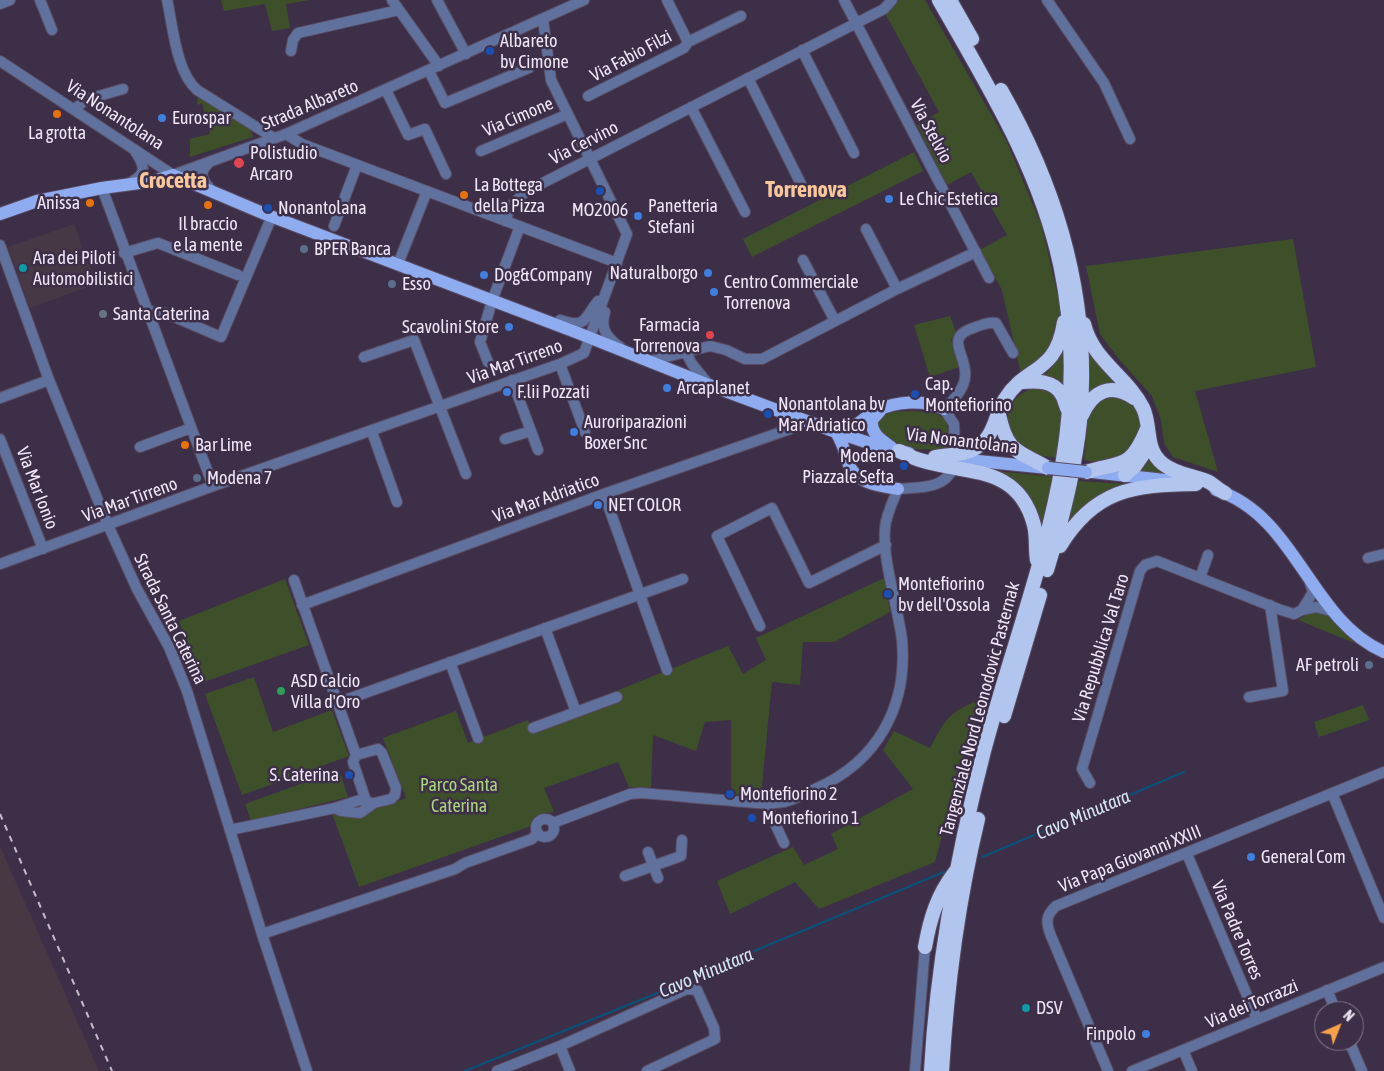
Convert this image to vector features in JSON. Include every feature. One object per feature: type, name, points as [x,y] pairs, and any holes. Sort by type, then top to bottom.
[{"type":"highway","points":[[939,0],[996,100],[1026,158],[1048,219],[1060,261],[1067,306],[1075,416]]},
{"type":"highway","points":[[950,0],[1026,133],[1036,156],[1062,227],[1075,292],[1092,347],[1138,401],[1145,414],[1148,434],[1155,456],[1162,464],[1176,472],[1210,483],[1224,493]]},
{"type":"highway","points":[[1075,292],[1080,347],[1075,416]]},
{"type":"highway","points":[[935,456],[963,453],[976,448],[989,435],[999,415],[1003,401],[1021,382],[1042,368],[1056,351],[1063,329],[1067,306]]},
{"type":"highway","points":[[1021,382],[1041,381],[1050,384],[1063,396],[1065,404],[1075,416]]},
{"type":"highway","points":[[1075,416],[1091,398],[1105,390],[1120,391],[1138,401]]},
{"type":"highway","points":[[999,415],[1003,434],[1010,446],[1023,456],[1048,468]]},
{"type":"highway","name":"Tangenziale Nord Leonodovic Pasternak","points":[[942,1071],[946,1010],[962,892],[994,750],[1044,564],[1075,416]]},
{"type":"highway","name":"Tangenziale Nord Leonodovic Pasternak","points":[[931,1071],[942,965],[957,870],[984,751],[1044,564],[1068,496],[1075,416]]},
{"type":"highway","points":[[1086,472],[1111,468],[1126,461],[1139,448],[1148,434]]},
{"type":"highway","points":[[1125,475],[1141,460],[1148,434]]},
{"type":"highway","points":[[897,451],[920,460],[969,468],[1004,481],[1024,502],[1031,515],[1044,564]]},
{"type":"highway","points":[[1044,564],[1073,524],[1086,512],[1112,496],[1139,487],[1196,484]]},
{"type":"highway","points":[[925,947],[935,906],[945,885],[957,870]]},
{"type":"main road","points":[[0,214],[37,201],[173,175]]},
{"type":"main road","name":"Via Nonantolana","points":[[173,175],[272,216],[650,361],[709,386],[868,443],[897,451],[935,456],[1196,484],[1224,493],[1249,509],[1274,531],[1331,611],[1362,639],[1384,652]]},
{"type":"main road","points":[[0,206],[20,201],[37,201]]},
{"type":"main road","points":[[898,488],[877,485],[855,474],[836,432],[851,430],[882,409],[899,404],[930,403],[944,409]]},
{"type":"main road","points":[[882,409],[872,420],[872,428],[880,439],[897,451]]},
{"type":"main road","points":[[855,474],[852,464],[854,454],[868,443]]},
{"type":"street","points":[[0,4],[10,0]]},
{"type":"street","points":[[40,0],[52,30]]},
{"type":"street","points":[[167,0],[182,69],[188,81],[196,90],[274,138]]},
{"type":"street","points":[[392,0],[439,66]]},
{"type":"street","points":[[437,0],[466,54]]},
{"type":"street","name":"Strada Albareto","points":[[173,175],[286,134],[584,0]]},
{"type":"street","name":"Via Fabio Filzi","points":[[667,0],[688,42]]},
{"type":"street","name":"Via Stelvio","points":[[844,0],[989,278]]},
{"type":"street","name":"Via Cervino","points":[[505,221],[511,206],[525,192],[884,9],[892,0]]},
{"type":"street","points":[[1047,0],[1104,83],[1130,140]]},
{"type":"street","points":[[291,51],[293,40],[298,34],[399,10]]},
{"type":"street","name":"Via Fabio Filzi","points":[[588,96],[684,48],[688,42],[741,16]]},
{"type":"street","name":"Via Cimone","points":[[543,19],[551,80],[627,229],[625,242],[590,338]]},
{"type":"street","points":[[802,50],[854,153]]},
{"type":"street","name":"Via Nonantolana","points":[[0,61],[173,175]]},
{"type":"street","points":[[429,71],[445,103],[529,68]]},
{"type":"street","points":[[748,78],[801,184]]},
{"type":"street","points":[[74,110],[85,100],[123,89]]},
{"type":"street","points":[[386,90],[408,135],[425,128],[446,174]]},
{"type":"street","points":[[691,107],[745,212]]},
{"type":"street","name":"Via Cimone","points":[[481,151],[568,114]]},
{"type":"street","points":[[286,134],[302,144],[617,263]]},
{"type":"street","points":[[122,186],[135,180],[143,171],[144,165],[133,148]]},
{"type":"street","points":[[212,160],[204,168],[201,175],[203,182],[214,193]]},
{"type":"street","points":[[334,226],[357,165]]},
{"type":"street","points":[[102,188],[124,252],[213,486]]},
{"type":"street","points":[[398,264],[427,191]]},
{"type":"street","points":[[147,311],[164,313],[221,337],[272,216]]},
{"type":"street","points":[[488,362],[480,342],[492,301],[520,226]]},
{"type":"street","points":[[866,229],[897,289]]},
{"type":"street","points":[[124,252],[158,243],[238,275]]},
{"type":"street","name":"Strada Santa Caterina","points":[[0,245],[49,380],[108,525],[137,589],[168,647],[187,691],[262,934],[307,1071]]},
{"type":"street","points":[[650,361],[702,348],[718,348],[745,359],[762,359],[897,289],[976,252]]},
{"type":"street","points":[[803,260],[835,321]]},
{"type":"street","name":"Via Cimone","points":[[546,321],[557,319],[572,324],[582,322],[588,318],[596,302],[605,296]]},
{"type":"street","name":"Via Cimone","points":[[605,296],[603,329],[609,338],[628,353]]},
{"type":"street","name":"Via Nonantolana","points":[[955,448],[954,424],[944,409],[954,400],[965,380],[965,365],[957,341],[966,330],[990,322],[996,323],[1013,354]]},
{"type":"street","name":"Via Mar Tirreno","points":[[0,564],[213,486],[372,432],[560,364],[584,353],[590,338]]},
{"type":"street","points":[[364,357],[414,340],[466,474]]},
{"type":"street","points":[[697,370],[696,357],[702,348]]},
{"type":"street","points":[[686,351],[709,386]]},
{"type":"street","points":[[560,364],[585,432]]},
{"type":"street","points":[[0,398],[49,380]]},
{"type":"street","points":[[512,380],[538,450]]},
{"type":"street","name":"Via Mar Adriatico","points":[[302,605],[604,494],[790,429],[796,418]]},
{"type":"street","points":[[140,447],[191,428]]},
{"type":"street","points":[[505,439],[531,430]]},
{"type":"street","points":[[372,432],[397,502]]},
{"type":"street","name":"Via Mar Ionio","points":[[0,438],[43,549]]},
{"type":"street","name":"Via Nonantolana","points":[[898,488],[938,484],[946,480],[953,468]]},
{"type":"street","points":[[262,934],[382,892],[391,885],[455,862],[465,863],[532,839],[538,833],[536,827],[539,821],[546,819],[553,823],[635,794],[784,802],[823,786],[848,771],[873,747],[891,720],[900,690],[904,664],[886,545],[886,523],[898,488]]},
{"type":"street","points":[[604,494],[667,670]]},
{"type":"street","points":[[760,626],[717,536],[772,508],[809,583],[886,545]]},
{"type":"street","points":[[1368,558],[1384,554]]},
{"type":"street","points":[[1200,578],[1208,555]]},
{"type":"street","name":"Via Repubblica Val Taro","points":[[1090,782],[1082,769],[1140,570],[1145,565],[1157,561],[1294,614],[1316,607],[1331,611]]},
{"type":"street","points":[[337,703],[683,579]]},
{"type":"street","points":[[1302,610],[1313,592],[1310,579]]},
{"type":"street","points":[[294,580],[356,755],[353,762],[370,802]]},
{"type":"street","points":[[1250,697],[1283,691],[1270,605]]},
{"type":"street","points":[[545,628],[576,712]]},
{"type":"street","points":[[450,662],[478,738]]},
{"type":"street","points":[[533,728],[617,697]]},
{"type":"street","points":[[230,830],[335,808],[341,811],[360,813],[370,802],[390,799],[396,788],[382,753],[378,749],[356,755]]},
{"type":"street","name":"Via Papa Giovanni XXIII","points":[[1108,1071],[1046,923],[1048,913],[1056,906],[1384,772]]},
{"type":"street","points":[[1332,793],[1384,918]]},
{"type":"street","points":[[765,802],[784,843]]},
{"type":"street","points":[[625,876],[681,856],[682,840]]},
{"type":"street","points":[[648,852],[658,878]]},
{"type":"street","name":"Via Padre Torres","points":[[1187,854],[1257,1019]]},
{"type":"street","points":[[915,1071],[925,947]]},
{"type":"street","name":"Via dei Torrazzi","points":[[1132,1071],[1384,967]]},
{"type":"street","points":[[497,1071],[560,1046],[687,989],[697,990],[714,1028],[715,1039],[648,1071]]},
{"type":"street","points":[[1327,990],[1332,1001]]},
{"type":"street","points":[[560,1046],[570,1071]]},
{"type":"street","points":[[1183,1050],[1192,1071]]},
{"type":"street","points":[[1353,1051],[1362,1071]]},
{"type":"shaded area","points":[[74,224],[96,284],[30,308],[8,247]]},
{"type":"shaded area","points":[[0,846],[99,1071],[0,1071]]},
{"type":"green space","points":[[221,0],[310,0],[286,4],[290,28],[272,31],[265,4],[224,11]]},
{"type":"green space","points":[[899,0],[925,0],[1006,140],[1041,224],[1060,304],[1060,329],[1052,351],[1022,379],[1002,290],[980,250],[1007,235],[971,172],[947,185],[917,125],[939,112],[886,15]]},
{"type":"green space","points":[[198,97],[250,128],[253,137],[190,157],[190,139],[210,134],[202,103],[197,105]]},
{"type":"green space","points":[[914,152],[923,171],[752,257],[743,239]]},
{"type":"green space","points":[[1293,239],[1316,367],[1195,391],[1218,472],[1173,457],[1164,443],[1161,420],[1152,396],[1118,358],[1100,334],[1086,266]]},
{"type":"green space","points":[[950,316],[957,335],[951,339],[959,367],[930,377],[914,325]]},
{"type":"green space","points":[[1088,348],[1128,392],[1090,397]]},
{"type":"green space","points":[[1065,349],[1066,394],[1036,379],[1048,372]]},
{"type":"green space","points":[[1040,386],[1050,391],[1057,398],[1061,406],[1062,425],[1059,458],[1026,454],[1007,429],[1009,412],[1014,401],[1024,392]]},
{"type":"green space","points":[[1107,396],[1119,396],[1128,401],[1139,412],[1144,426],[1144,433],[1137,447],[1111,465],[1084,460],[1088,414],[1094,404]]},
{"type":"green space","points":[[912,411],[935,413],[945,419],[950,434],[949,450],[916,449],[895,444],[875,428],[881,418],[889,413]]},
{"type":"green space","points":[[1150,453],[1171,475],[1138,472]]},
{"type":"green space","points":[[985,470],[1057,477],[1042,543],[1039,524]]},
{"type":"green space","points":[[1078,481],[1144,485],[1129,487],[1063,536]]},
{"type":"green space","name":"Parco Santa Caterina","points":[[884,578],[890,612],[834,642],[803,642],[800,685],[772,682],[761,796],[731,794],[731,720],[705,722],[696,751],[653,735],[651,787],[629,787],[618,762],[544,788],[554,812],[543,813],[537,816],[532,821],[531,826],[359,887],[332,813],[358,816],[406,798],[383,738],[456,711],[468,743],[528,720],[533,731],[620,700],[616,691],[728,646],[743,674],[766,660],[756,638]]},
{"type":"green space","points":[[285,579],[309,645],[201,683],[179,621]]},
{"type":"green space","points":[[1314,610],[1326,612],[1353,639],[1354,643],[1298,620]]},
{"type":"green space","points":[[254,677],[273,732],[332,710],[349,756],[291,777],[288,772],[290,778],[242,795],[205,694]]},
{"type":"green space","points":[[978,701],[935,862],[819,909],[795,882],[730,914],[717,881],[793,847],[804,865],[838,849],[831,834],[913,789],[883,750],[894,731],[930,748],[939,731],[954,713]]},
{"type":"green space","points":[[1363,705],[1369,720],[1319,737],[1314,722]]},
{"type":"green space","points":[[339,770],[348,797],[251,821],[245,804]]},
{"type":"waterway","name":"Cavo Minutara","points":[[982,857],[1184,772]]},
{"type":"waterway","name":"Cavo Minutara","points":[[465,1071],[687,981],[718,966],[944,872]]},
{"type":"railway","points":[[0,814],[112,1071]]},
{"type":"place","name":"Albareto bv Cimone","points":[[490,51]]},
{"type":"place","name":"La grotta","points":[[57,114]]},
{"type":"place","name":"Eurospar","points":[[162,118]]},
{"type":"place","name":"Polistudio Arcaro","points":[[239,163]]},
{"type":"place","name":"MO2006","points":[[600,191]]},
{"type":"place","name":"La Bottega della Pizza","points":[[464,195]]},
{"type":"place","name":"Le Chic Estetica","points":[[889,199]]},
{"type":"place","name":"Anissa","points":[[90,203]]},
{"type":"place","name":"Il braccio e la mente","points":[[208,205]]},
{"type":"place","name":"Nonantolana","points":[[268,208]]},
{"type":"place","name":"Panetteria Stefani","points":[[638,216]]},
{"type":"place","name":"BPER Banca","points":[[304,249]]},
{"type":"place","name":"Ara dei Piloti Automobilistici","points":[[23,268]]},
{"type":"place","name":"Naturalborgo","points":[[708,273]]},
{"type":"place","name":"Dog&Company","points":[[484,275]]},
{"type":"place","name":"Esso","points":[[392,284]]},
{"type":"place","name":"Centro Commerciale Torrenova","points":[[714,292]]},
{"type":"place","name":"Santa Caterina","points":[[103,314]]},
{"type":"place","name":"Scavolini Store","points":[[509,327]]},
{"type":"place","name":"Farmacia Torrenova","points":[[710,335]]},
{"type":"place","name":"Arcaplanet","points":[[667,388]]},
{"type":"place","name":"F.lii Pozzati","points":[[507,392]]},
{"type":"place","name":"Cap. Montefiorino","points":[[915,394]]},
{"type":"place","name":"Nonantolana bv Mar Adriatico","points":[[768,414]]},
{"type":"place","name":"Auroriparazioni Boxer Snc","points":[[574,432]]},
{"type":"place","name":"Bar Lime","points":[[185,445]]},
{"type":"place","name":"Modena Piazzale Sefta","points":[[904,466]]},
{"type":"place","name":"Modena 7","points":[[197,478]]},
{"type":"place","name":"NET COLOR","points":[[598,505]]},
{"type":"place","name":"Montefiorino bv dell'Ossola","points":[[888,594]]},
{"type":"place","name":"AF petroli","points":[[1369,665]]},
{"type":"place","name":"ASD Calcio Villa d'Oro","points":[[281,691]]},
{"type":"place","name":"S. Caterina","points":[[349,775]]},
{"type":"place","name":"Montefiorino 2","points":[[730,794]]},
{"type":"place","name":"Montefiorino 1","points":[[752,818]]},
{"type":"place","name":"General Com","points":[[1251,857]]},
{"type":"place","name":"DSV","points":[[1026,1008]]},
{"type":"place","name":"Finpolo","points":[[1146,1034]]},
{"type":"district","name":"Crocetta","points":[[173,181]]},
{"type":"district","name":"Torrenova","points":[[806,190]]}]
